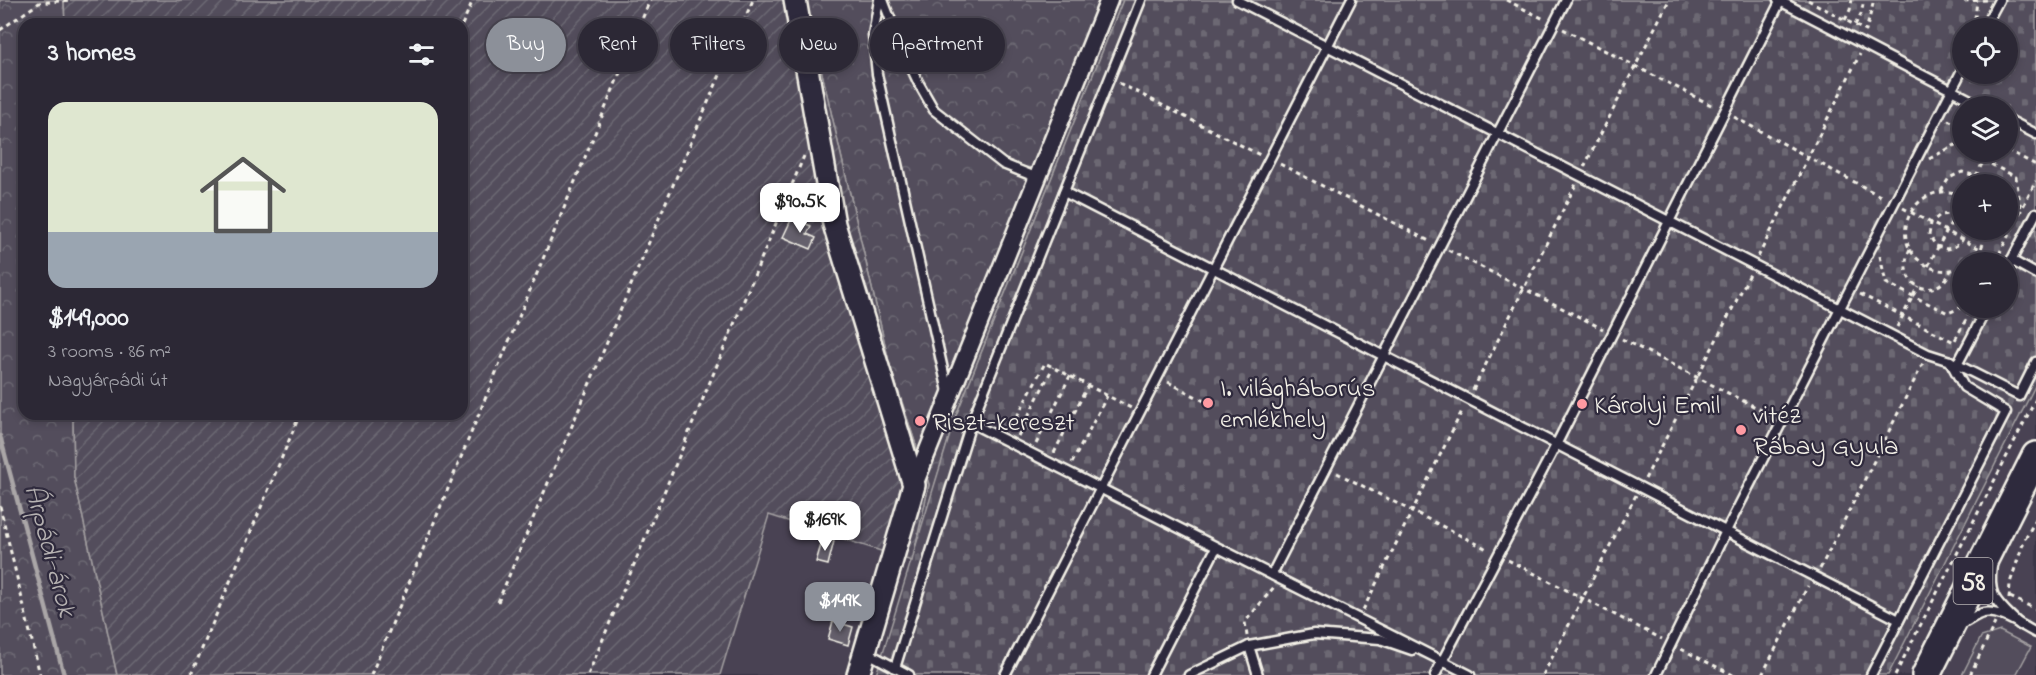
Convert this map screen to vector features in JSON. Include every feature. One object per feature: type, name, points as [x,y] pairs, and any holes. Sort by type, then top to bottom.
[{"type":"main road","name":"58","points":[[1926,675],[2036,456]]},
{"type":"street","points":[[795,0],[834,224],[914,485]]},
{"type":"street","points":[[858,675],[914,485],[1109,0]]},
{"type":"lane","points":[[881,0],[918,82],[934,110],[1003,165],[1038,178]]},
{"type":"lane","points":[[881,0],[873,35],[877,74],[949,399]]},
{"type":"lane","points":[[895,668],[971,423],[1141,0]]},
{"type":"lane","points":[[1237,0],[1928,354],[1953,363],[2019,396],[2036,362]]},
{"type":"lane","points":[[1007,674],[1351,0]]},
{"type":"lane","points":[[1272,574],[1566,0]]},
{"type":"lane","points":[[1435,675],[1556,445],[1780,0],[1963,96]]},
{"type":"lane","points":[[1989,18],[1999,0]]},
{"type":"lane","points":[[1656,675],[1726,531],[1954,84]]},
{"type":"lane","points":[[2018,126],[2036,135]]},
{"type":"lane","points":[[1064,192],[1899,620]]},
{"type":"lane","points":[[2016,252],[2036,213]]},
{"type":"lane","points":[[2018,268],[2036,273]]},
{"type":"lane","points":[[1953,363],[1981,318]]},
{"type":"lane","points":[[1871,675],[2006,412],[1964,387],[1953,363]]},
{"type":"lane","points":[[971,423],[1470,675]]},
{"type":"lane","points":[[1995,534],[1990,587],[1994,599],[2020,625]]},
{"type":"lane","points":[[1151,675],[1216,548]]},
{"type":"lane","points":[[1950,627],[1966,623],[1986,612],[1999,615],[2036,633]]},
{"type":"lane","points":[[1189,675],[1249,646],[1314,634],[1380,639],[1442,661],[1463,675]]},
{"type":"lane","points":[[1249,646],[1258,675]]},
{"type":"lane","points":[[865,652],[909,675]]},
{"type":"path","points":[[0,30],[39,3],[70,0]]},
{"type":"path","points":[[465,18],[473,0]]},
{"type":"path","points":[[371,675],[650,0]]},
{"type":"path","points":[[498,602],[753,0]]},
{"type":"path","points":[[1506,0],[1724,111],[1894,203]]},
{"type":"path","points":[[1358,618],[1669,0]]},
{"type":"path","points":[[1808,0],[1866,31],[1874,0]]},
{"type":"path","points":[[1845,20],[1852,0]]},
{"type":"path","points":[[1855,25],[1861,14],[1864,0]]},
{"type":"path","points":[[1975,18],[1977,0]]},
{"type":"path","points":[[1964,1],[1986,0]]},
{"type":"path","points":[[1543,675],[1754,265],[1864,45]]},
{"type":"path","points":[[1946,119],[1952,122]]},
{"type":"path","points":[[588,675],[803,156],[818,137]]},
{"type":"path","points":[[1930,151],[1925,161],[1952,147]]},
{"type":"path","points":[[2018,156],[2036,165]]},
{"type":"path","points":[[1988,162],[2016,177],[2021,210]]},
{"type":"path","points":[[1941,191],[1952,176]]},
{"type":"path","points":[[2000,252],[2036,181]]},
{"type":"path","points":[[1910,249],[1904,262],[1904,270],[1912,282],[1925,288],[1938,288],[1944,283],[1951,270],[1940,270],[1928,266],[1915,257],[1910,249],[1906,230],[1910,212],[1923,198],[1941,191],[1952,193]]},
{"type":"path","points":[[1897,216],[1902,207],[1952,234]]},
{"type":"path","points":[[1952,216],[1940,215],[1931,223],[1929,235],[1937,247],[1953,248],[1962,240],[1984,252]]},
{"type":"path","points":[[1928,266],[1952,220]]},
{"type":"path","points":[[1981,250],[1984,240]]},
{"type":"path","points":[[1874,262],[1879,252],[1886,283],[1948,313],[1952,311]]},
{"type":"path","points":[[1892,335],[1918,286]]},
{"type":"path","points":[[1858,293],[1954,342],[1967,318]]},
{"type":"path","points":[[1762,675],[1928,354]]},
{"type":"path","points":[[1020,432],[1011,428],[1045,363],[1140,413]]},
{"type":"path","points":[[1014,444],[1053,367]]},
{"type":"path","points":[[1031,453],[1070,376]]},
{"type":"path","points":[[1158,376],[1208,403]]},
{"type":"path","points":[[1049,462],[1088,386]]},
{"type":"path","points":[[1068,472],[1107,396]]},
{"type":"path","points":[[1894,675],[2036,399]]},
{"type":"path","points":[[191,675],[297,420]]},
{"type":"path","points":[[1326,468],[1733,675]]},
{"type":"path","points":[[0,506],[40,675]]},
{"type":"path","points":[[1249,646],[1245,622],[1281,579]]},
{"type":"path","points":[[2010,597],[2036,609]]},
{"type":"shaded area","points":[[2036,384],[2036,675],[1888,675]]},
{"type":"shaded area","points":[[769,515],[912,561],[880,662],[904,675],[720,675]]},
{"type":"green space","points":[[0,0],[64,0],[65,18],[18,18],[18,420],[73,420],[74,477],[117,675],[0,675]]},
{"type":"green space","points":[[64,0],[805,0],[809,18],[779,18],[779,72],[822,72],[890,366],[929,485],[912,561],[769,515],[720,675],[117,675],[74,477],[73,420],[468,420],[468,18],[65,18]]},
{"type":"green space","points":[[805,0],[1123,0],[955,418],[912,561],[929,484],[890,366],[822,72],[858,72],[858,18],[809,18]]},
{"type":"green space","points":[[1123,0],[2036,0],[2036,384],[1888,675],[876,675],[955,418]]},
{"type":"green space","points":[[2000,631],[2031,647],[2016,675],[1962,675],[1981,637]]},
{"type":"building","points":[[792,218],[811,226],[807,234],[816,238],[811,249],[783,237]]},
{"type":"building","points":[[823,538],[834,541],[828,565],[816,562]]},
{"type":"building","points":[[833,621],[853,627],[848,645],[828,639]]},
{"type":"waterway","name":"Árpádi-árok","points":[[0,436],[64,675]]},
{"type":"place","name":"I. világháborús emlékhely","points":[[1208,403]]},
{"type":"place","name":"Károlyi Emil","points":[[1582,404]]},
{"type":"place","name":"Riszt-kereszt","points":[[920,421]]},
{"type":"place","name":"vitéz Rábay Gyula","points":[[1741,430]]}]
